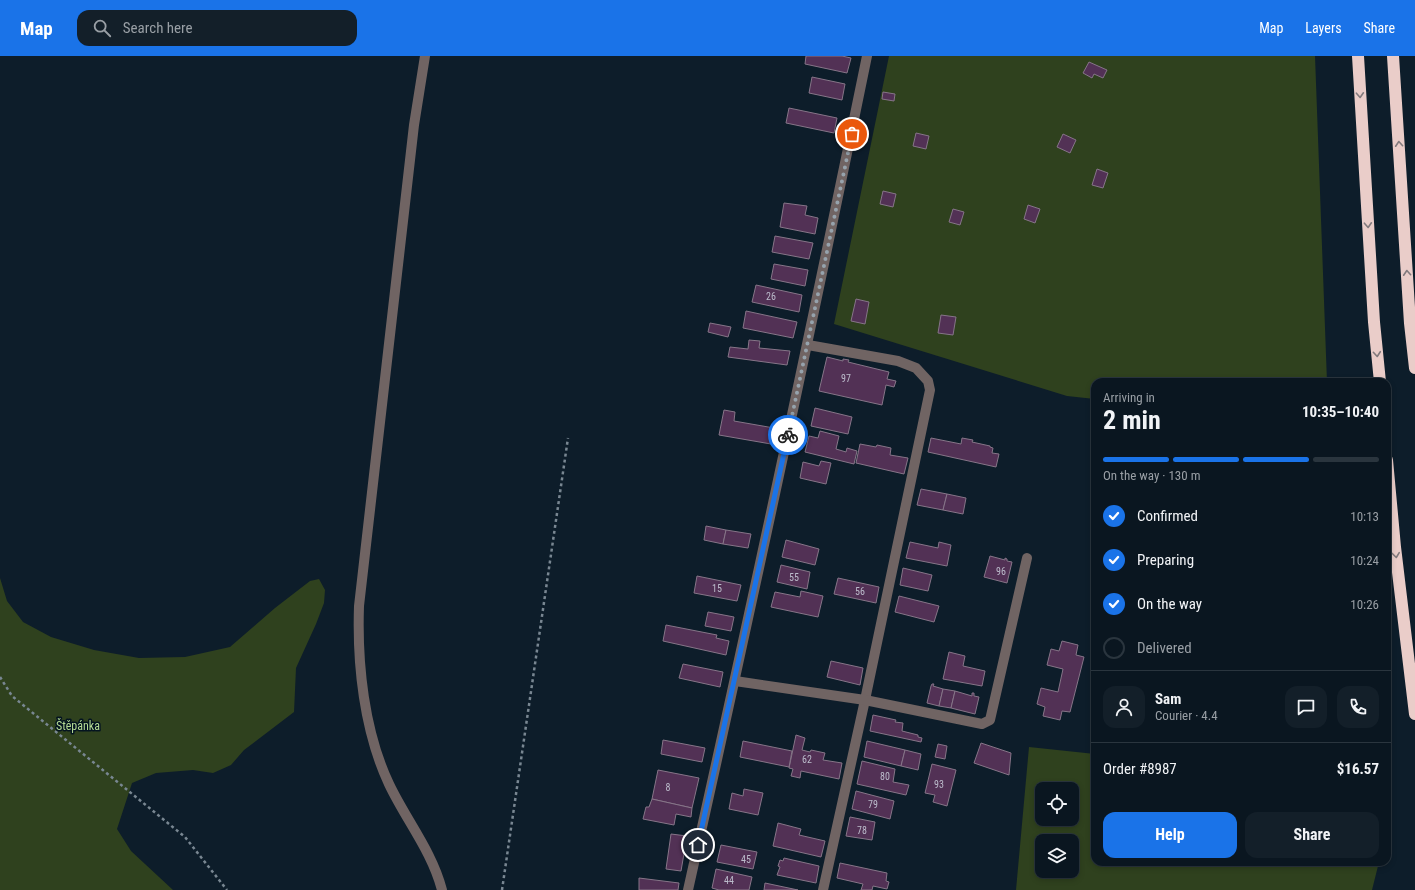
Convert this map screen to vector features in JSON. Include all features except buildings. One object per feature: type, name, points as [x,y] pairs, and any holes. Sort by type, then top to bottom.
[{"type":"highway","points":[[1358,56],[1374,322],[1380,378]]},
{"type":"highway","points":[[1394,56],[1410,323],[1415,368]]},
{"type":"highway","points":[[1391,504],[1415,714]]},
{"type":"street","points":[[425,56],[412,141],[359,606],[358,632],[362,684],[368,718],[377,752],[389,784],[428,851],[442,890]]},
{"type":"street","points":[[688,890],[808,345],[867,56]]},
{"type":"street","points":[[808,345],[898,361],[916,368],[928,381],[930,390],[865,700],[823,890]]},
{"type":"street","points":[[735,680],[865,700],[982,724],[990,720],[1027,558]]},
{"type":"path","points":[[502,890],[568,438]]},
{"type":"path","points":[[0,677],[12,696],[185,837],[227,890]]},
{"type":"green space","points":[[889,56],[1315,56],[1327,378],[1091,378],[1091,399],[1067,396],[834,324]]},
{"type":"green space","name":"Štěpánka","points":[[0,578],[7,601],[23,622],[51,637],[94,650],[139,658],[185,657],[230,647],[275,608],[310,581],[319,579],[325,590],[324,603],[296,668],[294,712],[244,750],[231,765],[213,773],[193,770],[156,773],[132,783],[117,829],[131,851],[173,890],[0,890]]},
{"type":"green space","points":[[1029,747],[1091,754],[1091,866],[1378,866],[1372,890],[1016,890]]},
{"type":"way so far","points":[[788,435],[852,134]]},
{"type":"route","points":[[698,845],[788,435]]}]
